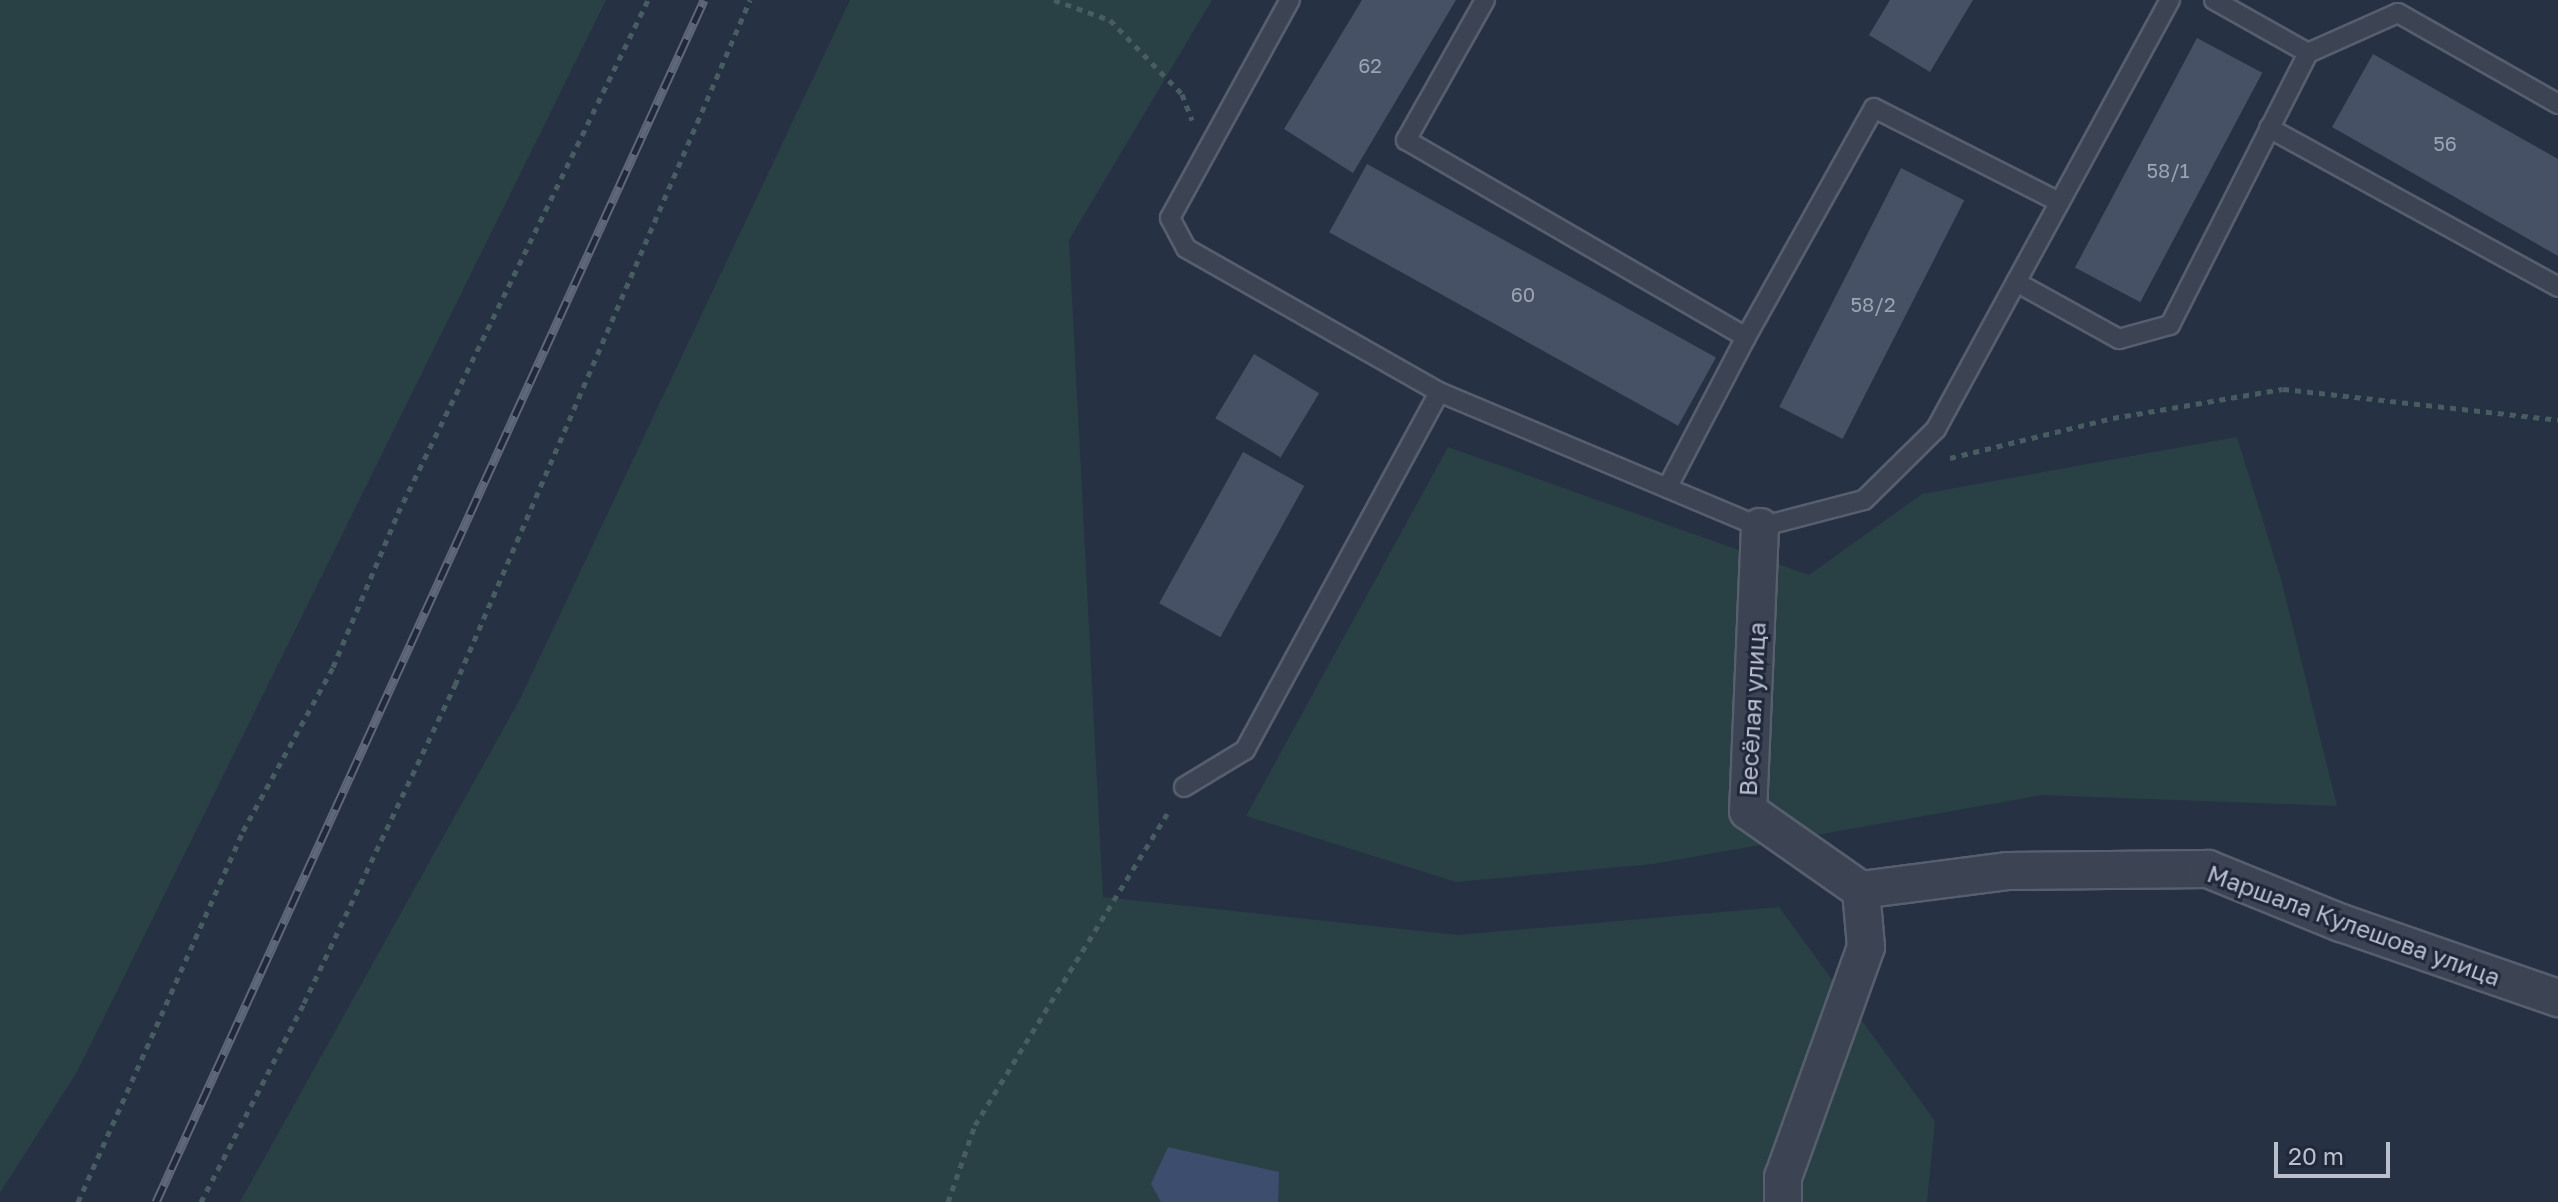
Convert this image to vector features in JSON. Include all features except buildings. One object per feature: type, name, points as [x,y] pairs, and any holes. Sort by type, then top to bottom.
[{"type":"street","name":"Весёлая улица","points":[[1760,527],[1748,811],[1861,890]]},
{"type":"street","name":"Маршала Кулешова улица","points":[[1861,890],[2007,871],[2208,869],[2341,923],[2558,998]]},
{"type":"street","points":[[1783,1202],[1783,1177],[1866,947],[1861,890]]},
{"type":"lane","points":[[1290,0],[1170,218],[1186,248],[1439,392],[1760,527],[1864,500],[1936,429],[2170,0]]},
{"type":"lane","points":[[1485,0],[1406,140],[1746,337]]},
{"type":"lane","points":[[2214,0],[2308,53]]},
{"type":"lane","points":[[2016,282],[2119,339],[2170,325],[2308,53],[2398,13],[2558,104]]},
{"type":"lane","points":[[1667,488],[1746,337],[1874,108],[2059,202]]},
{"type":"lane","points":[[2269,128],[2558,287]]},
{"type":"lane","points":[[1184,787],[1245,750],[1439,392]]},
{"type":"path","points":[[78,1202],[243,831],[333,667],[398,513],[648,0]]},
{"type":"path","points":[[201,1202],[304,1003],[455,685],[750,0]]},
{"type":"path","points":[[1054,0],[1110,20],[1131,41],[1182,94],[1204,155]]},
{"type":"path","points":[[1890,473],[2113,418],[2283,389],[2558,420]]},
{"type":"path","points":[[948,1202],[975,1125],[1184,787]]},
{"type":"green space","points":[[0,0],[606,0],[77,1072],[0,1193]]},
{"type":"green space","points":[[850,0],[1212,0],[1069,240],[1103,897],[1458,935],[1779,907],[1935,1121],[1927,1202],[240,1202],[520,699]]},
{"type":"green space","points":[[2237,437],[2281,579],[2337,806],[2042,795],[1653,864],[1456,882],[1246,816],[1448,447],[1809,575],[1922,494]]},
{"type":"water","points":[[1168,1147],[1279,1172],[1278,1202],[1161,1202],[1151,1184]]},
{"type":"railway","points":[[156,1202],[704,0]]}]
